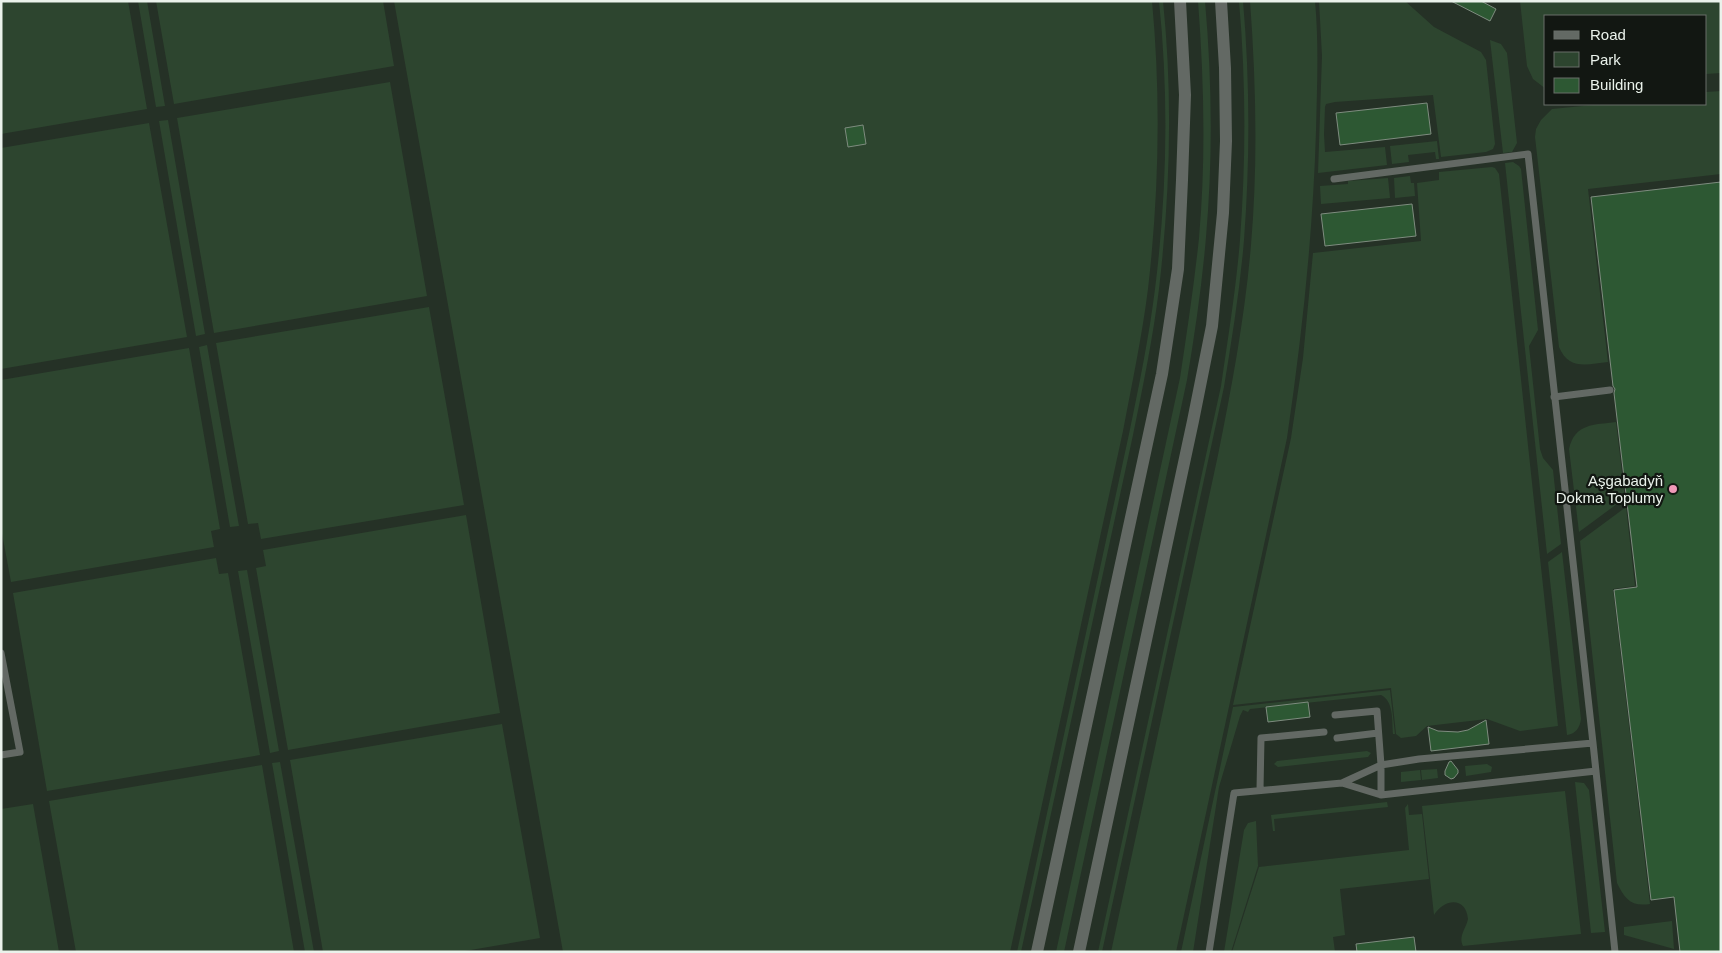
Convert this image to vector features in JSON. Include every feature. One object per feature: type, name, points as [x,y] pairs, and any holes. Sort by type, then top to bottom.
[{"type":"street","points":[[1037,952],[1160,384],[1178,269],[1185,95],[1180,1]]},
{"type":"street","points":[[1079,952],[1194,422],[1212,326],[1223,213],[1226,141],[1225,68],[1221,1]]},
{"type":"lane","points":[[1334,179],[1528,154],[1615,952]]},
{"type":"lane","points":[[1554,397],[1610,390]]},
{"type":"lane","points":[[1,652],[20,752],[1,756]]},
{"type":"lane","points":[[1335,715],[1376,710],[1382,765],[1381,795]]},
{"type":"lane","points":[[1260,790],[1261,738],[1324,732]]},
{"type":"lane","points":[[1337,738],[1378,733]]},
{"type":"lane","points":[[1209,952],[1234,793],[1342,783],[1382,765],[1419,759],[1593,742]]},
{"type":"lane","points":[[1342,783],[1381,795],[1596,771]]},
{"type":"green space","points":[[1,1],[128,1],[147,109],[1,134]]},
{"type":"green space","points":[[138,1],[147,1],[165,106],[156,107]]},
{"type":"green space","points":[[156,1],[383,1],[394,66],[174,104]]},
{"type":"green space","points":[[394,1],[1152,1],[1157,73],[1158,145],[1155,217],[1146,307],[1123,431],[1010,952],[563,952]]},
{"type":"green space","points":[[1159,1],[1163,1],[1166,37],[1169,145],[1166,217],[1157,307],[1133,435],[1021,952],[1017,952],[1129,434],[1153,307],[1162,217],[1165,145],[1164,73]]},
{"type":"green space","points":[[1198,1],[1205,1],[1209,60],[1211,148],[1206,237],[1187,380],[1064,952],[1056,952],[1180,378],[1193,291],[1203,179],[1203,90]]},
{"type":"green space","points":[[1239,1],[1243,1],[1245,31],[1248,151],[1244,240],[1233,332],[1224,387],[1102,952],[1098,952],[1221,386],[1232,313],[1240,240],[1244,150],[1244,91]]},
{"type":"green space","points":[[1250,1],[1315,1],[1317,82],[1312,208],[1302,323],[1287,438],[1176,952],[1111,952],[1218,455],[1242,324],[1251,245],[1255,184],[1255,92]]},
{"type":"green space","points":[[1319,1],[1405,1],[1434,27],[1481,52],[1486,60],[1495,144],[1493,149],[1486,152],[1441,157],[1433,95],[1335,102],[1326,104],[1325,107],[1325,152],[1385,147],[1387,165],[1318,173],[1322,56]]},
{"type":"green space","points":[[1520,1],[1721,1],[1721,73],[1707,74],[1707,15],[1544,15],[1544,87],[1533,79],[1527,66]]},
{"type":"green space","points":[[1490,40],[1501,44],[1507,53],[1517,143],[1512,152],[1503,153]]},
{"type":"green space","points":[[390,82],[427,296],[214,333],[177,118]]},
{"type":"green space","points":[[1721,91],[1721,174],[1588,189],[1608,362],[1580,364],[1568,360],[1559,347],[1535,137],[1536,129],[1541,120],[1552,109],[1593,105],[1707,105],[1707,92]]},
{"type":"green space","points":[[168,120],[205,334],[196,336],[159,121]]},
{"type":"green space","points":[[149,123],[187,337],[1,369],[1,148]]},
{"type":"green space","points":[[1437,141],[1439,159],[1436,159],[1435,152],[1408,155],[1409,162],[1392,164],[1390,146]]},
{"type":"green space","points":[[1513,162],[1521,169],[1538,330],[1529,346],[1540,449],[1543,458],[1553,470],[1561,544],[1547,554],[1505,163]]},
{"type":"green space","points":[[1492,167],[1499,174],[1558,726],[1520,731],[1487,719],[1427,726],[1416,736],[1401,738],[1396,734],[1391,688],[1233,705],[1291,438],[1303,358],[1313,253],[1421,241],[1417,183],[1439,180],[1439,172]]},
{"type":"green space","points":[[1410,176],[1411,183],[1414,183],[1415,196],[1395,198],[1394,178]]},
{"type":"green space","points":[[1388,178],[1390,198],[1321,204],[1320,186],[1348,184],[1348,181]]},
{"type":"green space","points":[[429,307],[464,505],[261,539],[258,523],[248,524],[216,343]]},
{"type":"green space","points":[[207,345],[239,526],[230,527],[199,347]]},
{"type":"green space","points":[[189,348],[220,529],[211,531],[214,547],[11,582],[1,528],[1,380]]},
{"type":"green space","points":[[1616,422],[1625,498],[1579,532],[1569,449],[1572,440],[1576,434],[1586,427]]},
{"type":"green space","points":[[1626,507],[1635,586],[1613,589],[1650,904],[1643,905],[1629,901],[1617,883],[1580,541]]},
{"type":"green space","points":[[466,515],[500,713],[288,750],[256,568],[266,566],[263,550]]},
{"type":"green space","points":[[1562,552],[1581,719],[1577,730],[1567,735],[1548,562]]},
{"type":"green space","points":[[216,558],[219,574],[228,573],[260,755],[47,791],[13,593]]},
{"type":"green space","points":[[247,570],[279,751],[270,753],[238,571]]},
{"type":"green space","points":[[1390,690],[1395,734],[1393,734],[1390,707],[1381,695],[1250,709],[1248,712],[1243,710],[1219,787],[1193,952],[1181,952],[1233,707]]},
{"type":"green space","points":[[502,724],[540,938],[459,952],[323,952],[290,760]]},
{"type":"green space","points":[[1367,751],[1371,753],[1368,757],[1278,767],[1274,764],[1277,761]]},
{"type":"green space","points":[[280,762],[314,952],[305,952],[272,763]]},
{"type":"green space","points":[[1487,764],[1492,767],[1491,772],[1466,776],[1465,766]]},
{"type":"green space","points":[[262,765],[294,952],[76,952],[49,801]]},
{"type":"green space","points":[[1437,769],[1438,778],[1422,780],[1421,770]]},
{"type":"green space","points":[[1420,770],[1421,780],[1401,782],[1401,772]]},
{"type":"green space","points":[[1575,782],[1584,783],[1589,790],[1605,932],[1591,933]]},
{"type":"green space","points":[[1565,791],[1581,934],[1463,946],[1461,939],[1468,919],[1463,907],[1454,902],[1449,903],[1439,909],[1434,915],[1422,806]]},
{"type":"green space","points":[[1387,802],[1388,807],[1274,819],[1275,831],[1273,831],[1271,815]]},
{"type":"green space","points":[[33,804],[59,952],[1,952],[1,809]]},
{"type":"green space","points":[[1408,804],[1409,815],[1422,814],[1429,879],[1340,889],[1345,935],[1333,937],[1335,952],[1232,952],[1259,867],[1409,850],[1405,808]]},
{"type":"green space","points":[[1256,821],[1258,866],[1231,952],[1224,952],[1244,830],[1248,823]]},
{"type":"green space","points":[[1672,921],[1674,949],[1624,935],[1624,927]]},
{"type":"building","points":[[1451,1],[1481,1],[1496,9],[1490,21]]},
{"type":"building","points":[[1427,103],[1431,134],[1340,145],[1336,113]]},
{"type":"building","points":[[863,125],[866,144],[848,147],[845,128]]},
{"type":"building","name":"Aşgabadyň Dokma Toplumy","points":[[1721,182],[1721,952],[1680,952],[1674,897],[1651,900],[1614,590],[1637,587],[1591,197]]},
{"type":"building","points":[[1412,204],[1416,236],[1325,246],[1321,214]]},
{"type":"building","points":[[1308,702],[1310,717],[1268,722],[1266,707]]},
{"type":"building","points":[[1486,720],[1489,744],[1431,751],[1428,727],[1438,731],[1458,732],[1468,730]]},
{"type":"building","points":[[1451,761],[1458,770],[1458,773],[1451,779],[1445,775],[1445,771]]},
{"type":"building","points":[[1414,937],[1416,952],[1357,952],[1356,944]]},
{"type":"place","name":"Aşgabadyň Dokma Toplumy","points":[[1673,489]]}]
